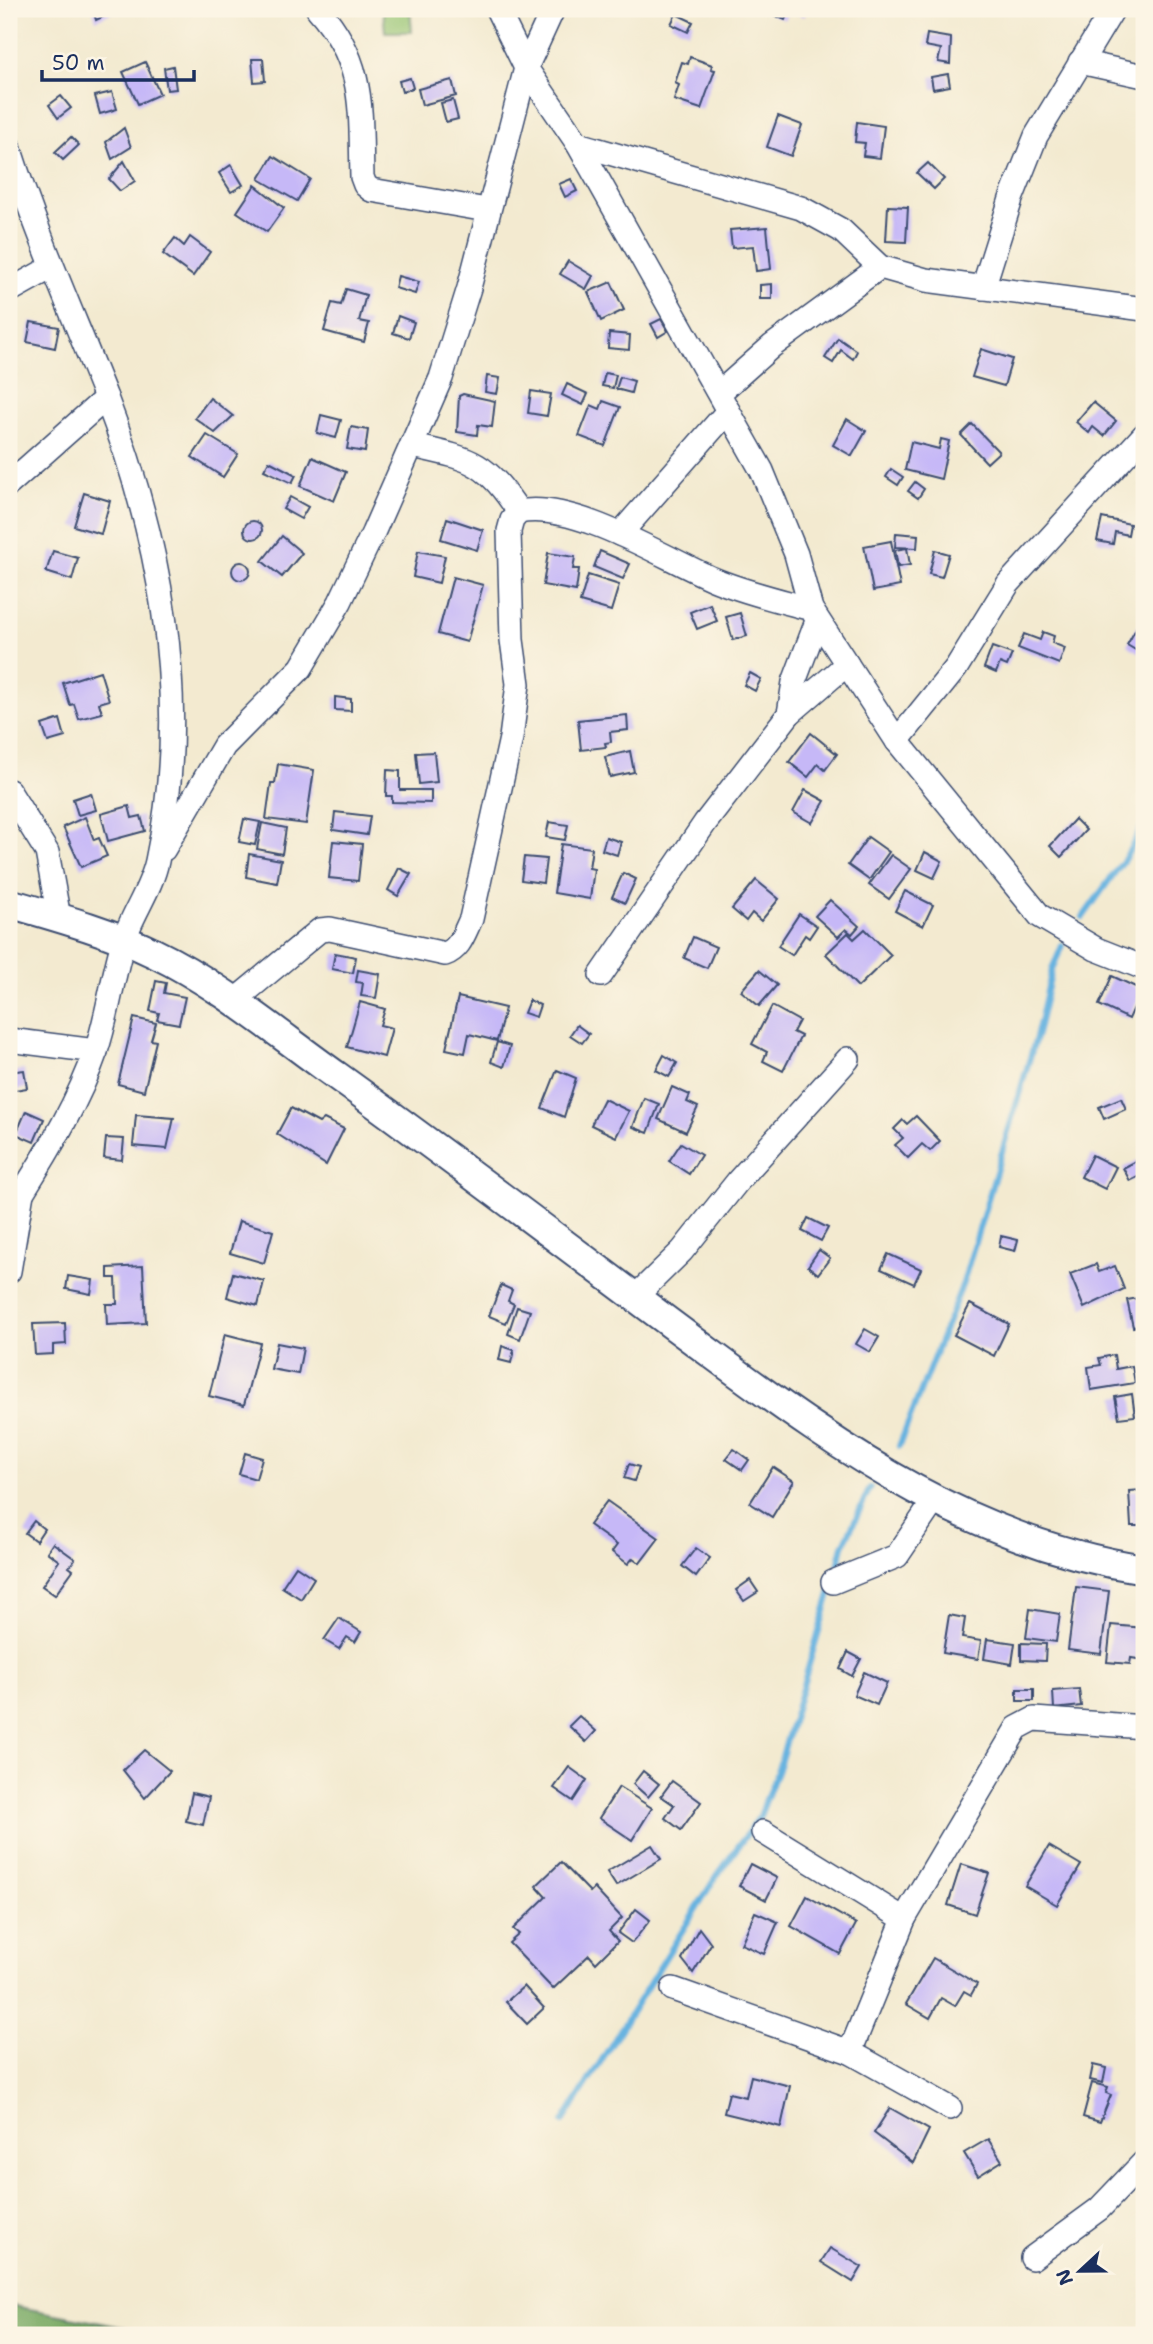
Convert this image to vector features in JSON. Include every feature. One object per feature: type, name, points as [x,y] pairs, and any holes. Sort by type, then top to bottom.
[{"type":"street","points":[[318,9],[356,72],[359,87],[362,177],[365,185],[371,190],[487,209]]},
{"type":"street","points":[[497,9],[526,68],[578,145],[724,402],[782,513],[814,615],[897,741],[1040,915],[1096,949],[1144,968]]},
{"type":"street","points":[[9,1271],[16,1195],[52,1145],[96,1051],[124,941],[156,864],[195,792],[224,746],[301,668],[340,602],[413,446],[445,365],[469,288],[487,209],[526,68],[553,9]]},
{"type":"street","points":[[984,288],[1012,199],[1036,136],[1113,9]]},
{"type":"street","points":[[1080,62],[1144,76]]},
{"type":"street","points":[[578,145],[801,208],[841,230],[880,267],[926,280],[1144,309]]},
{"type":"street","points":[[9,147],[52,267],[106,398],[164,598],[172,672],[171,750],[156,864]]},
{"type":"street","points":[[9,291],[52,267]]},
{"type":"street","points":[[620,534],[724,402],[772,346],[880,267]]},
{"type":"street","points":[[9,484],[106,398]]},
{"type":"street","points":[[897,741],[956,668],[1008,584],[1144,435]]},
{"type":"street","points":[[413,446],[480,465],[501,484],[519,512]]},
{"type":"street","points":[[519,512],[560,514],[620,534],[715,580],[814,615]]},
{"type":"street","points":[[233,1002],[320,930],[330,929],[445,954],[453,951],[459,944],[471,919],[511,738],[518,684],[512,640],[509,531],[512,520],[519,512]]},
{"type":"street","points":[[789,714],[794,682],[814,615]]},
{"type":"street","points":[[601,975],[705,823],[789,714],[847,664]]},
{"type":"street","points":[[9,791],[47,852],[59,918]]},
{"type":"street","points":[[9,903],[124,941],[171,962],[233,1002],[470,1171],[828,1439],[934,1501],[1027,1541],[1144,1569]]},
{"type":"street","points":[[9,1040],[96,1051]]},
{"type":"street","points":[[635,1297],[682,1251],[738,1181],[848,1059]]},
{"type":"street","points":[[834,1582],[897,1556],[934,1501]]},
{"type":"street","points":[[850,2052],[904,1919],[1017,1728],[1034,1719],[1144,1727]]},
{"type":"street","points":[[763,1832],[904,1919]]},
{"type":"street","points":[[674,1989],[850,2052],[950,2108]]},
{"type":"street","points":[[1032,2258],[1099,2209],[1144,2162]]},
{"type":"green space","points":[[383,9],[410,9],[412,32],[385,32]]},
{"type":"green space","points":[[9,2305],[163,2335],[9,2335]]},
{"type":"building","points":[[96,9],[119,9],[96,20],[93,10]]},
{"type":"building","points":[[774,9],[808,9],[804,17],[789,10],[785,20],[771,14]]},
{"type":"building","points":[[676,14],[693,22],[688,32],[671,24]]},
{"type":"building","points":[[927,34],[951,38],[950,64],[938,62],[941,49],[925,46]]},
{"type":"building","points":[[690,57],[712,65],[711,69],[715,70],[701,109],[674,100],[679,85],[675,83],[682,62],[688,64]]},
{"type":"building","points":[[252,59],[263,59],[265,81],[254,82]]},
{"type":"building","points":[[145,62],[160,94],[138,104],[123,72]]},
{"type":"building","points":[[173,66],[176,89],[167,90],[164,68]]},
{"type":"building","points":[[948,74],[950,86],[933,89],[931,77]]},
{"type":"building","points":[[410,78],[413,88],[402,92],[399,81]]},
{"type":"building","points":[[452,80],[456,96],[422,105],[418,89]]},
{"type":"building","points":[[112,92],[117,109],[100,114],[95,96]]},
{"type":"building","points":[[61,96],[71,108],[58,118],[49,105]]},
{"type":"building","points":[[453,100],[458,119],[446,122],[441,103]]},
{"type":"building","points":[[778,116],[802,125],[791,156],[767,147]]},
{"type":"building","points":[[857,122],[884,126],[880,158],[863,156],[865,143],[855,142]]},
{"type":"building","points":[[124,128],[131,147],[112,159],[106,142]]},
{"type":"building","points":[[71,137],[79,145],[63,160],[55,152]]},
{"type":"building","points":[[273,156],[310,179],[297,201],[259,179]]},
{"type":"building","points":[[124,161],[135,181],[120,191],[109,179]]},
{"type":"building","points":[[928,163],[944,179],[934,189],[917,173]]},
{"type":"building","points":[[231,165],[243,185],[231,192],[219,173]]},
{"type":"building","points":[[571,179],[577,191],[565,197],[559,184]]},
{"type":"building","points":[[255,185],[284,208],[267,232],[237,212]]},
{"type":"building","points":[[888,206],[908,207],[906,242],[886,241]]},
{"type":"building","points":[[767,227],[771,269],[756,271],[753,246],[732,248],[730,230]]},
{"type":"building","points":[[190,237],[210,252],[193,276],[163,254],[175,238],[184,246]]},
{"type":"building","points":[[568,261],[593,276],[586,289],[560,274]]},
{"type":"building","points":[[398,276],[419,282],[415,294],[395,288]]},
{"type":"building","points":[[611,282],[624,310],[601,321],[588,292]]},
{"type":"building","points":[[772,284],[772,299],[760,299],[760,285]]},
{"type":"building","points":[[346,289],[366,295],[359,321],[369,323],[364,342],[324,331],[332,303],[341,305]]},
{"type":"building","points":[[398,316],[414,322],[409,338],[393,333]]},
{"type":"building","points":[[661,319],[668,331],[658,337],[651,324]]},
{"type":"building","points":[[31,322],[59,327],[55,348],[27,342]]},
{"type":"building","points":[[609,333],[630,335],[629,350],[608,348]]},
{"type":"building","points":[[838,338],[857,351],[853,359],[841,350],[833,363],[825,358]]},
{"type":"building","points":[[981,349],[1012,359],[1004,386],[972,377]]},
{"type":"building","points":[[605,373],[616,375],[613,388],[602,386]]},
{"type":"building","points":[[487,376],[500,378],[497,394],[485,392]]},
{"type":"building","points":[[620,377],[634,381],[631,393],[616,389]]},
{"type":"building","points":[[567,384],[588,394],[583,405],[562,395]]},
{"type":"building","points":[[531,391],[551,394],[547,416],[528,413]]},
{"type":"building","points":[[463,394],[495,401],[492,427],[478,425],[477,435],[457,432],[459,396]]},
{"type":"building","points":[[210,398],[233,416],[215,433],[195,418]]},
{"type":"building","points":[[603,401],[620,407],[605,446],[579,436],[591,405],[600,409]]},
{"type":"building","points":[[1093,402],[1116,421],[1104,436],[1093,427],[1089,433],[1076,422]]},
{"type":"building","points":[[321,415],[341,420],[336,438],[317,433]]},
{"type":"building","points":[[847,419],[866,431],[852,456],[833,445]]},
{"type":"building","points":[[972,424],[999,452],[987,463],[961,435]]},
{"type":"building","points":[[351,427],[368,430],[365,452],[347,449]]},
{"type":"building","points":[[207,435],[238,454],[223,477],[192,457]]},
{"type":"building","points":[[941,439],[949,441],[941,479],[905,470],[911,442],[939,449]]},
{"type":"building","points":[[312,457],[346,472],[334,501],[300,486]]},
{"type":"building","points":[[269,461],[296,475],[292,483],[264,470]]},
{"type":"building","points":[[891,469],[903,477],[898,485],[886,477]]},
{"type":"building","points":[[915,482],[924,489],[918,498],[908,491]]},
{"type":"building","points":[[84,493],[110,501],[101,534],[74,526]]},
{"type":"building","points":[[290,497],[308,507],[301,519],[283,509]]},
{"type":"building","points":[[447,518],[483,530],[477,550],[441,539]]},
{"type":"building","points":[[1102,518],[1130,524],[1128,535],[1115,532],[1113,544],[1097,541]]},
{"type":"building","points":[[253,521],[259,524],[262,530],[259,536],[253,539],[247,536],[244,530],[247,524]]},
{"type":"building","points":[[896,533],[918,535],[917,548],[895,547]]},
{"type":"building","points":[[282,536],[302,553],[282,577],[262,561]]},
{"type":"building","points":[[891,541],[900,586],[873,591],[864,546]]},
{"type":"building","points":[[907,548],[910,565],[898,567],[895,550]]},
{"type":"building","points":[[935,550],[949,554],[942,577],[929,574]]},
{"type":"building","points":[[53,551],[78,558],[72,580],[46,572]]},
{"type":"building","points":[[418,551],[445,556],[439,583],[413,577]]},
{"type":"building","points":[[600,551],[630,564],[623,579],[594,567]]},
{"type":"building","points":[[548,553],[575,557],[573,569],[579,569],[576,591],[543,585]]},
{"type":"building","points":[[241,562],[247,565],[250,571],[247,577],[241,580],[235,577],[232,571],[235,565]]},
{"type":"building","points":[[588,575],[619,585],[611,611],[580,602]]},
{"type":"building","points":[[453,577],[483,585],[467,642],[438,634]]},
{"type":"building","points":[[710,604],[717,621],[697,629],[690,612]]},
{"type":"building","points":[[740,613],[747,636],[733,640],[726,617]]},
{"type":"building","points":[[1138,625],[1144,628],[1144,655],[1127,645]]},
{"type":"building","points":[[1043,632],[1054,636],[1052,643],[1065,648],[1059,664],[1018,648],[1024,634],[1040,640]]},
{"type":"building","points":[[992,647],[1012,654],[1007,666],[1000,663],[996,673],[984,668]]},
{"type":"building","points":[[100,671],[109,700],[99,703],[102,713],[79,719],[74,704],[70,705],[63,683]]},
{"type":"building","points":[[750,673],[761,679],[755,691],[744,685]]},
{"type":"building","points":[[335,697],[351,699],[351,711],[335,710]]},
{"type":"building","points":[[627,715],[628,730],[610,732],[611,742],[605,743],[606,747],[581,750],[578,720]]},
{"type":"building","points":[[60,719],[65,737],[48,742],[42,725]]},
{"type":"building","points":[[811,733],[837,754],[825,770],[818,764],[808,777],[789,762]]},
{"type":"building","points":[[630,751],[634,772],[610,777],[605,757]]},
{"type":"building","points":[[434,752],[437,782],[419,784],[416,753]]},
{"type":"building","points":[[278,764],[314,770],[306,824],[266,819],[271,783],[275,783]]},
{"type":"building","points":[[387,770],[400,771],[400,790],[431,790],[431,803],[392,802],[392,796],[386,796]]},
{"type":"building","points":[[805,790],[825,801],[812,823],[793,812]]},
{"type":"building","points":[[91,793],[96,810],[78,815],[73,799]]},
{"type":"building","points":[[129,806],[132,818],[141,816],[145,831],[108,841],[101,814]]},
{"type":"building","points":[[335,812],[370,816],[367,835],[333,830]]},
{"type":"building","points":[[85,817],[94,840],[99,838],[107,856],[81,867],[63,827]]},
{"type":"building","points":[[244,819],[260,822],[255,845],[239,842]]},
{"type":"building","points":[[1075,819],[1086,830],[1061,857],[1050,846]]},
{"type":"building","points":[[549,822],[568,825],[565,840],[546,837]]},
{"type":"building","points":[[262,823],[286,828],[282,854],[257,849]]},
{"type":"building","points":[[606,837],[621,842],[617,855],[602,850]]},
{"type":"building","points":[[868,837],[889,852],[869,880],[848,865]]},
{"type":"building","points":[[333,841],[362,844],[358,881],[329,878]]},
{"type":"building","points":[[561,844],[592,848],[589,868],[594,869],[590,899],[554,893]]},
{"type":"building","points":[[925,852],[942,861],[934,878],[917,870]]},
{"type":"building","points":[[249,854],[281,860],[277,883],[246,877]]},
{"type":"building","points":[[891,855],[911,869],[889,899],[869,885]]},
{"type":"building","points":[[524,857],[546,859],[543,883],[521,880]]},
{"type":"building","points":[[399,868],[411,874],[398,896],[388,890]]},
{"type":"building","points":[[623,873],[636,879],[625,903],[612,897]]},
{"type":"building","points":[[756,880],[779,899],[761,921],[752,913],[746,921],[732,909]]},
{"type":"building","points":[[905,891],[933,905],[923,926],[895,911]]},
{"type":"building","points":[[830,900],[859,926],[852,934],[846,929],[838,937],[815,916]]},
{"type":"building","points":[[799,914],[817,926],[809,938],[805,935],[792,955],[778,946]]},
{"type":"building","points":[[865,929],[891,955],[858,987],[826,954],[848,933],[854,939]]},
{"type":"building","points":[[693,937],[716,947],[707,968],[684,958]]},
{"type":"building","points":[[335,953],[356,957],[353,973],[332,969]]},
{"type":"building","points":[[358,970],[380,974],[376,998],[361,996],[363,983],[356,982]]},
{"type":"building","points":[[759,970],[777,985],[759,1006],[741,991]]},
{"type":"building","points":[[1112,976],[1142,990],[1129,1019],[1099,1005]]},
{"type":"building","points":[[156,981],[166,983],[164,993],[185,997],[179,1024],[157,1020],[159,1013],[150,1011]]},
{"type":"building","points":[[458,997],[505,1008],[497,1041],[469,1034],[465,1053],[446,1049]]},
{"type":"building","points":[[529,1000],[540,1005],[536,1017],[524,1013]]},
{"type":"building","points":[[360,1002],[385,1009],[380,1025],[392,1028],[384,1057],[347,1047]]},
{"type":"building","points":[[772,1006],[799,1021],[793,1032],[801,1036],[783,1071],[763,1061],[767,1052],[752,1044]]},
{"type":"building","points":[[134,1018],[156,1023],[151,1040],[156,1041],[144,1091],[118,1084]]},
{"type":"building","points":[[577,1025],[589,1034],[582,1043],[570,1035]]},
{"type":"building","points":[[497,1042],[510,1046],[504,1067],[491,1062]]},
{"type":"building","points":[[664,1055],[677,1063],[669,1077],[656,1070]]},
{"type":"building","points":[[24,1070],[27,1088],[9,1091],[9,1072]]},
{"type":"building","points":[[557,1070],[576,1078],[564,1117],[542,1108]]},
{"type":"building","points":[[672,1087],[690,1095],[687,1102],[698,1107],[686,1132],[658,1119]]},
{"type":"building","points":[[644,1098],[659,1104],[648,1133],[633,1127]]},
{"type":"building","points":[[1121,1098],[1126,1109],[1104,1119],[1099,1107]]},
{"type":"building","points":[[604,1099],[629,1111],[616,1137],[591,1125]]},
{"type":"building","points":[[291,1108],[319,1123],[324,1119],[344,1129],[326,1165],[277,1134]]},
{"type":"building","points":[[26,1111],[44,1119],[34,1142],[16,1134]]},
{"type":"building","points":[[136,1115],[174,1118],[167,1149],[133,1146]]},
{"type":"building","points":[[916,1116],[940,1141],[930,1151],[922,1144],[908,1158],[895,1145],[903,1138],[894,1129],[903,1120],[907,1124]]},
{"type":"building","points":[[106,1138],[124,1139],[122,1160],[104,1158]]},
{"type":"building","points":[[681,1143],[701,1155],[689,1174],[669,1161]]},
{"type":"building","points":[[1092,1155],[1116,1167],[1105,1189],[1081,1177]]},
{"type":"building","points":[[1144,1157],[1144,1174],[1130,1181],[1123,1168]]},
{"type":"building","points":[[808,1218],[828,1228],[821,1241],[802,1231]]},
{"type":"building","points":[[239,1221],[273,1231],[264,1263],[230,1253]]},
{"type":"building","points":[[1001,1236],[1018,1240],[1015,1251],[999,1247]]},
{"type":"building","points":[[819,1250],[830,1258],[818,1274],[808,1266]]},
{"type":"building","points":[[888,1254],[921,1269],[914,1284],[881,1269]]},
{"type":"building","points":[[1096,1264],[1099,1272],[1115,1266],[1124,1289],[1084,1308],[1070,1274]]},
{"type":"building","points":[[143,1266],[146,1323],[107,1325],[106,1304],[117,1304],[116,1278],[108,1278],[108,1268]]},
{"type":"building","points":[[233,1273],[264,1281],[258,1306],[227,1297]]},
{"type":"building","points":[[68,1276],[93,1280],[91,1294],[66,1289]]},
{"type":"building","points":[[501,1285],[512,1290],[508,1301],[514,1304],[506,1323],[489,1316]]},
{"type":"building","points":[[1144,1297],[1144,1325],[1133,1327],[1127,1300]]},
{"type":"building","points":[[970,1304],[1009,1324],[994,1356],[954,1335]]},
{"type":"building","points":[[517,1307],[530,1311],[520,1339],[508,1334]]},
{"type":"building","points":[[65,1323],[66,1344],[53,1345],[53,1354],[35,1355],[33,1324]]},
{"type":"building","points":[[865,1329],[879,1337],[870,1352],[856,1344]]},
{"type":"building","points":[[225,1334],[260,1343],[244,1405],[209,1396]]},
{"type":"building","points":[[277,1343],[303,1348],[298,1374],[271,1369]]},
{"type":"building","points":[[502,1346],[514,1350],[511,1363],[499,1360]]},
{"type":"building","points":[[1114,1355],[1116,1369],[1132,1366],[1135,1383],[1091,1390],[1088,1367],[1101,1365],[1099,1358]]},
{"type":"building","points":[[1132,1394],[1135,1416],[1119,1418],[1115,1397]]},
{"type":"building","points":[[734,1449],[749,1460],[742,1470],[726,1459]]},
{"type":"building","points":[[245,1453],[262,1458],[256,1479],[239,1474]]},
{"type":"building","points":[[629,1464],[639,1467],[634,1481],[624,1478]]},
{"type":"building","points":[[773,1467],[794,1481],[772,1517],[750,1503]]},
{"type":"building","points":[[1144,1490],[1144,1526],[1131,1526],[1129,1491]]},
{"type":"building","points":[[607,1501],[659,1538],[640,1563],[633,1558],[628,1564],[612,1552],[617,1545],[589,1525]]},
{"type":"building","points":[[34,1521],[44,1529],[36,1541],[25,1533]]},
{"type":"building","points":[[53,1543],[75,1559],[69,1567],[73,1570],[55,1595],[42,1586],[59,1561],[47,1552]]},
{"type":"building","points":[[696,1548],[710,1558],[696,1577],[682,1566]]},
{"type":"building","points":[[296,1566],[314,1578],[301,1599],[282,1587]]},
{"type":"building","points":[[750,1580],[758,1592],[744,1601],[736,1590]]},
{"type":"building","points":[[1076,1587],[1109,1591],[1101,1654],[1068,1650]]},
{"type":"building","points":[[1030,1609],[1060,1614],[1056,1642],[1026,1638]]},
{"type":"building","points":[[949,1615],[965,1618],[962,1638],[981,1641],[978,1659],[943,1653]]},
{"type":"building","points":[[339,1618],[361,1632],[355,1642],[347,1637],[339,1649],[324,1640]]},
{"type":"building","points":[[1111,1625],[1144,1628],[1144,1660],[1131,1658],[1130,1664],[1107,1662]]},
{"type":"building","points":[[987,1639],[1015,1643],[1012,1664],[984,1659]]},
{"type":"building","points":[[1021,1643],[1046,1644],[1045,1661],[1021,1660]]},
{"type":"building","points":[[848,1652],[861,1659],[852,1676],[840,1669]]},
{"type":"building","points":[[864,1672],[887,1683],[877,1705],[854,1695]]},
{"type":"building","points":[[1017,1689],[1034,1689],[1034,1701],[1017,1701]]},
{"type":"building","points":[[1079,1689],[1081,1706],[1054,1709],[1053,1691]]},
{"type":"building","points":[[579,1716],[596,1731],[586,1742],[569,1726]]},
{"type":"building","points":[[144,1750],[170,1771],[145,1798],[123,1770]]},
{"type":"building","points":[[569,1767],[587,1780],[573,1801],[554,1788]]},
{"type":"building","points":[[643,1771],[659,1784],[648,1797],[633,1784]]},
{"type":"building","points":[[672,1781],[701,1802],[681,1830],[665,1818],[674,1805],[661,1796]]},
{"type":"building","points":[[619,1787],[652,1808],[632,1840],[599,1818]]},
{"type":"building","points":[[192,1793],[209,1797],[203,1825],[186,1821]]},
{"type":"building","points":[[652,1845],[661,1859],[616,1886],[607,1872]]},
{"type":"building","points":[[1049,1846],[1081,1865],[1057,1905],[1025,1886]]},
{"type":"building","points":[[561,1862],[590,1892],[594,1888],[622,1918],[609,1931],[618,1941],[596,1963],[589,1955],[553,1989],[509,1943],[519,1934],[513,1929],[546,1897],[536,1886]]},
{"type":"building","points":[[750,1864],[777,1878],[766,1900],[739,1886]]},
{"type":"building","points":[[961,1864],[989,1873],[975,1914],[948,1905]]},
{"type":"building","points":[[807,1896],[856,1924],[840,1954],[791,1926]]},
{"type":"building","points":[[636,1909],[650,1920],[632,1943],[618,1933]]},
{"type":"building","points":[[755,1912],[778,1922],[764,1954],[741,1944]]},
{"type":"building","points":[[699,1928],[711,1944],[693,1973],[682,1959]]},
{"type":"building","points":[[933,1958],[977,1984],[971,1995],[964,1991],[955,2006],[941,1998],[930,2018],[906,2004]]},
{"type":"building","points":[[524,1986],[544,2008],[527,2024],[506,2002]]},
{"type":"building","points":[[1093,2065],[1106,2068],[1103,2083],[1090,2080]]},
{"type":"building","points":[[751,2076],[790,2086],[781,2127],[724,2113],[729,2093],[746,2097]]},
{"type":"building","points":[[1092,2083],[1108,2087],[1106,2093],[1111,2095],[1100,2122],[1083,2117]]},
{"type":"building","points":[[890,2108],[929,2130],[913,2163],[874,2133]]},
{"type":"building","points":[[988,2139],[1002,2161],[978,2176],[964,2153]]},
{"type":"building","points":[[830,2248],[862,2267],[853,2282],[821,2262]]},
{"type":"waterway","points":[[1083,917],[1126,857],[1144,823]]},
{"type":"waterway","points":[[899,1446],[963,1283],[1037,1034],[1052,970],[1062,946]]},
{"type":"waterway","points":[[836,1574],[843,1546],[870,1488]]},
{"type":"waterway","points":[[563,2122],[714,1880],[760,1816],[780,1763],[832,1587]]}]
